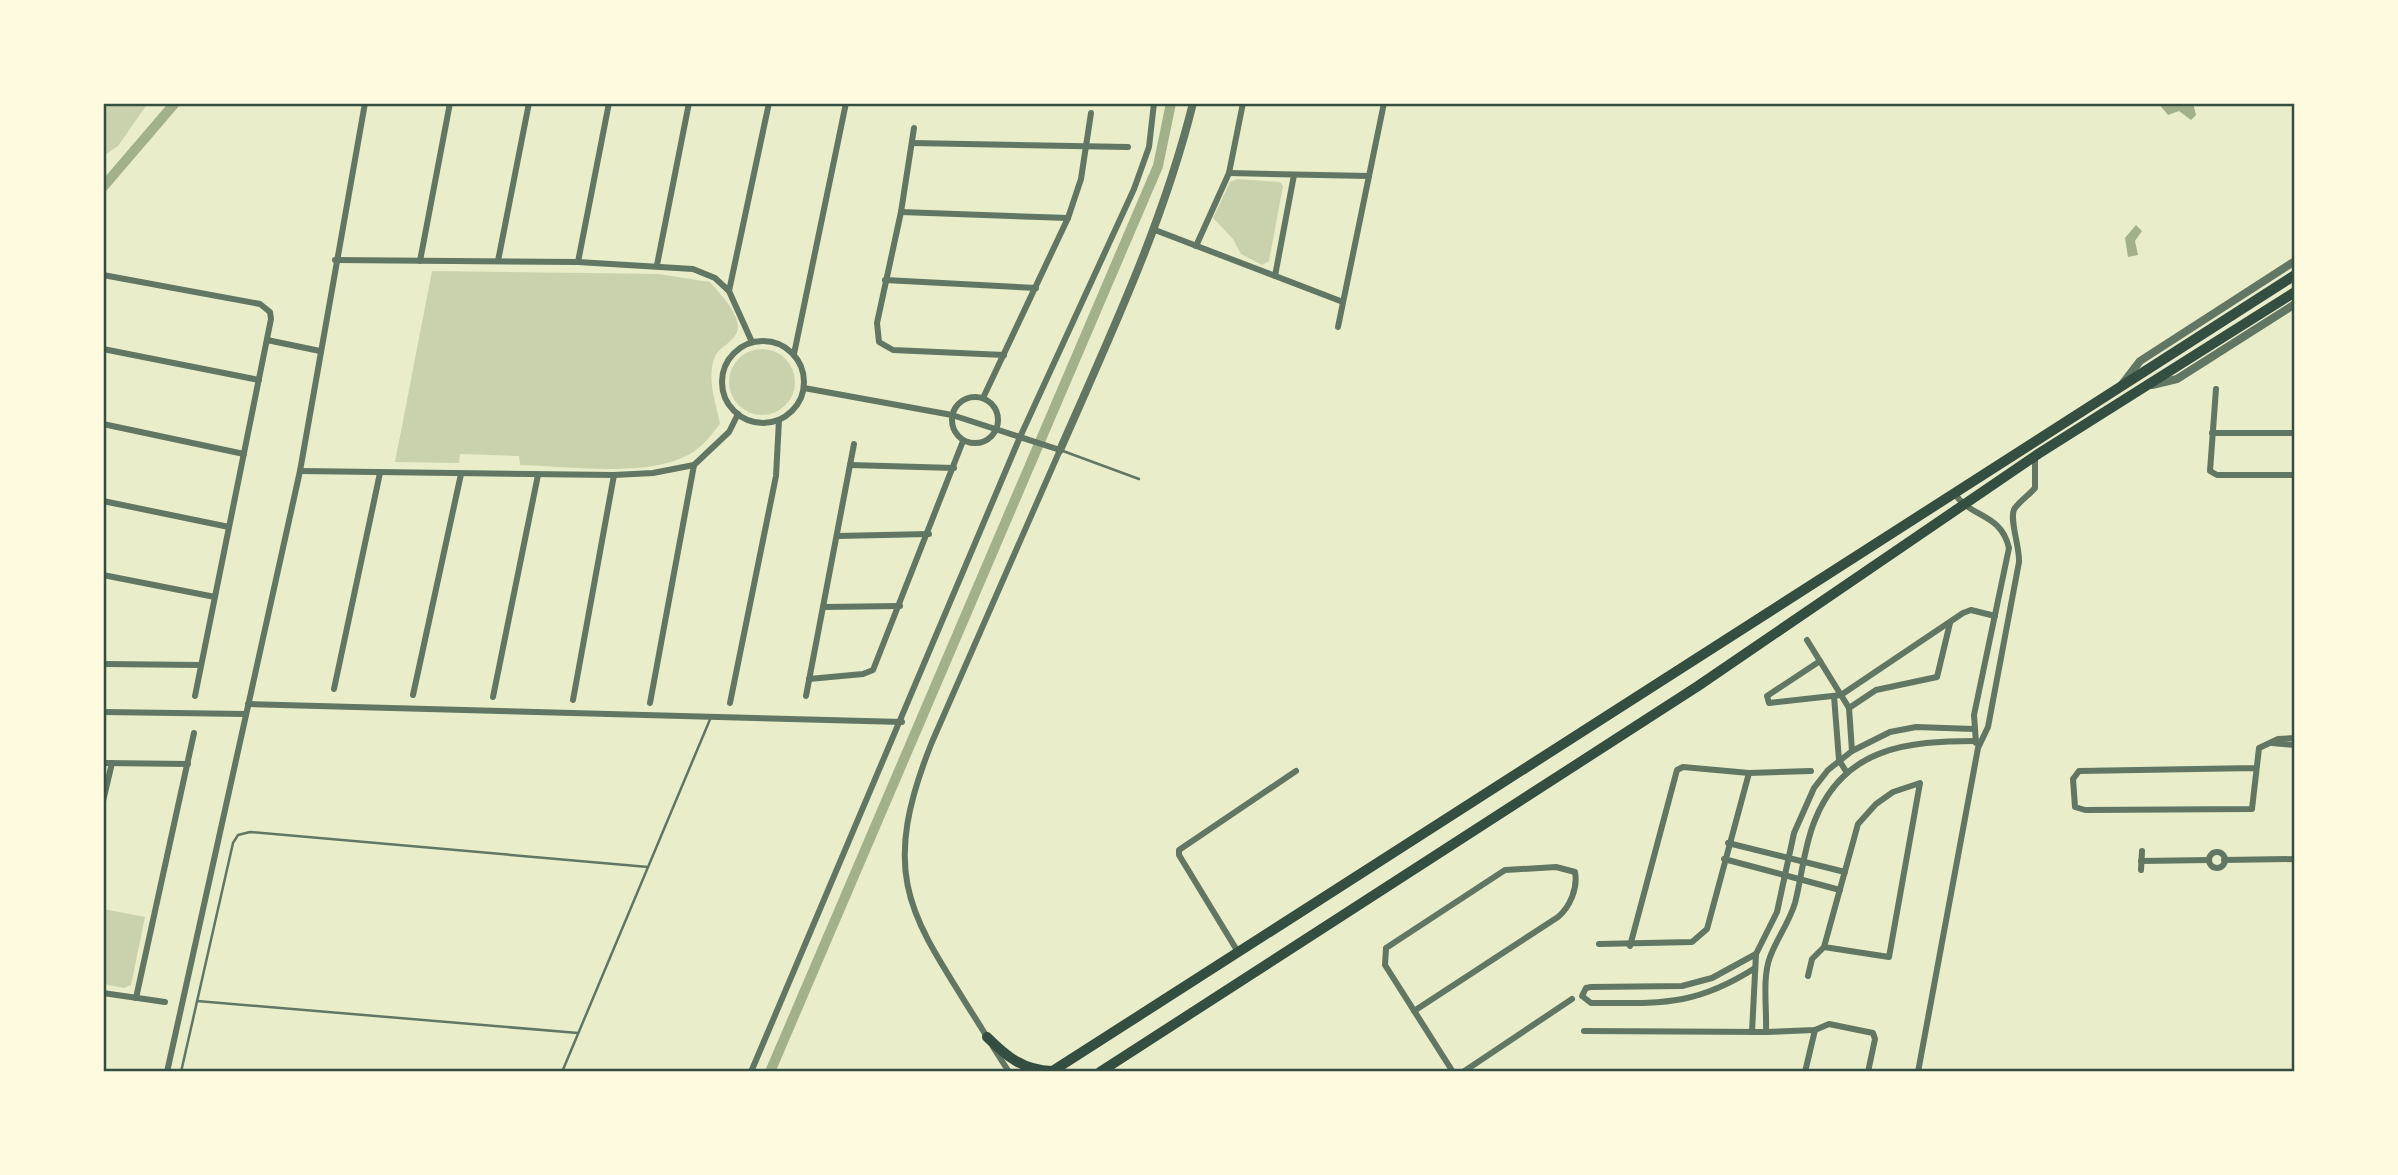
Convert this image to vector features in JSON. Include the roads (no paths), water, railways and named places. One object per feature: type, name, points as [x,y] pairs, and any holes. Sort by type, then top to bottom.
[{"type":"main road","points":[[987,1037],[1019,1064],[1032,1070],[1052,1072],[2295,275]]},
{"type":"main road","points":[[1100,1072],[1698,686],[2035,456],[2295,292]]},
{"type":"street","points":[[167,1072],[300,471],[335,260],[365,103]]},
{"type":"street","points":[[420,261],[450,103]]},
{"type":"street","points":[[498,261],[529,103]]},
{"type":"street","points":[[578,262],[609,103]]},
{"type":"street","points":[[657,265],[688,103]]},
{"type":"street","points":[[729,291],[769,103]]},
{"type":"street","points":[[794,354],[846,103]]},
{"type":"street","points":[[751,1072],[902,722],[1020,437],[1134,189],[1149,147],[1154,103]]},
{"type":"street","points":[[1009,1072],[916,919],[905,880],[905,830],[913,791],[932,742],[1056,449],[1155,230],[1175,174],[1193,103]]},
{"type":"street","points":[[1196,246],[1229,173],[1243,103]]},
{"type":"street","points":[[1338,327],[1384,103]]},
{"type":"street","points":[[983,398],[1068,218],[1081,179],[1091,113]]},
{"type":"street","points":[[914,128],[901,212],[877,323],[879,342],[893,350],[1004,355]]},
{"type":"street","points":[[912,143],[1128,147]]},
{"type":"street","points":[[1229,173],[1369,176]]},
{"type":"street","points":[[1275,276],[1294,175]]},
{"type":"street","points":[[901,212],[1068,218]]},
{"type":"street","points":[[1155,230],[1343,303]]},
{"type":"street","points":[[335,260],[578,262],[657,265],[704,272],[729,291],[752,342]]},
{"type":"street","points":[[2120,387],[2140,361],[2295,261]]},
{"type":"street","points":[[103,275],[260,304],[270,312],[267,340],[195,696]]},
{"type":"street","points":[[886,280],[1036,288]]},
{"type":"street","points":[[2146,386],[2177,379],[2295,304]]},
{"type":"street","points":[[267,340],[320,351]]},
{"type":"street","points":[[752,342],[776,343],[794,354],[800,365],[804,388],[796,407],[779,420],[758,423],[738,414],[724,393],[724,368],[740,347],[752,342]]},
{"type":"street","points":[[103,349],[259,380]]},
{"type":"street","points":[[804,388],[952,415],[998,427],[1056,449]]},
{"type":"street","points":[[2216,389],[2208,464],[2210,471],[2217,475],[2295,475]]},
{"type":"street","points":[[983,398],[995,407],[998,427],[987,441],[971,444],[963,441],[953,428],[952,415],[962,401],[983,398]]},
{"type":"street","points":[[300,471],[538,475],[653,473],[694,465],[729,432],[738,414]]},
{"type":"street","points":[[730,703],[776,476],[779,420]]},
{"type":"street","points":[[103,424],[244,454]]},
{"type":"street","points":[[2212,433],[2295,433]]},
{"type":"street","points":[[809,679],[870,672],[876,666],[963,441]]},
{"type":"street","points":[[806,696],[854,444]]},
{"type":"street","points":[[1977,745],[1988,727],[2019,562],[2019,541],[2013,509],[2035,488],[2035,456]]},
{"type":"street","points":[[650,703],[694,465]]},
{"type":"street","points":[[850,465],[954,468]]},
{"type":"street","points":[[334,689],[380,473]]},
{"type":"street","points":[[413,695],[461,474]]},
{"type":"street","points":[[493,697],[538,475]]},
{"type":"street","points":[[573,700],[614,475]]},
{"type":"street","points":[[1918,1072],[1977,745],[1974,729],[2009,548],[2006,535],[1992,520],[1963,505],[1954,493]]},
{"type":"street","points":[[103,501],[229,527]]},
{"type":"street","points":[[836,537],[929,534]]},
{"type":"street","points":[[103,575],[215,597]]},
{"type":"street","points":[[823,607],[900,606]]},
{"type":"street","points":[[1820,661],[1767,696],[1769,703],[1837,696],[1971,610],[1995,616]]},
{"type":"street","points":[[1849,708],[1876,690],[1937,677],[1950,623]]},
{"type":"street","points":[[1807,640],[1837,696],[1849,708],[1852,751]]},
{"type":"street","points":[[103,664],[201,665]]},
{"type":"street","points":[[1837,696],[1839,760],[1847,773]]},
{"type":"street","points":[[248,704],[902,722]]},
{"type":"street","points":[[103,712],[246,714]]},
{"type":"street","points":[[1752,1032],[1756,954],[1777,912],[1794,833],[1814,788],[1839,760],[1870,740],[1902,729],[1974,729]]},
{"type":"street","points":[[136,998],[194,733]]},
{"type":"street","points":[[2255,768],[2085,770],[2075,773],[2073,779],[2075,807],[2085,810],[2252,809],[2255,802],[2255,768],[2259,748],[2295,738]]},
{"type":"street","points":[[1766,1032],[1770,957],[1788,924],[1815,819],[1830,792],[1847,773],[1878,754],[1902,745],[1920,741],[1977,745]]},
{"type":"street","points":[[2272,743],[2295,745]]},
{"type":"street","points":[[103,762],[188,764]]},
{"type":"street","points":[[103,802],[112,763]]},
{"type":"street","points":[[1630,946],[1677,770],[1683,767],[1749,773],[1811,771]]},
{"type":"street","points":[[1237,952],[1179,850],[1296,771]]},
{"type":"street","points":[[1599,944],[1630,946],[1692,942],[1701,937],[1707,929],[1749,773]]},
{"type":"street","points":[[1808,976],[1812,959],[1824,947],[1858,824],[1863,816],[1893,792],[1920,783],[1889,957],[1824,947]]},
{"type":"street","points":[[1728,843],[1844,872]]},
{"type":"street","points":[[2141,870],[2142,850]]},
{"type":"street","points":[[2141,861],[2209,860],[2217,852],[2224,860]]},
{"type":"street","points":[[1724,859],[1840,890]]},
{"type":"street","points":[[2209,860],[2217,868],[2224,860],[2295,859]]},
{"type":"street","points":[[1414,1011],[1558,917],[1567,907],[1575,887],[1575,872],[1556,867],[1505,870],[1390,944],[1384,953],[1385,965],[1414,1011],[1453,1072]]},
{"type":"street","points":[[1755,968],[1717,991],[1684,1000],[1591,1003],[1583,996],[1583,992],[1591,987],[1670,988],[1693,984],[1756,954]]},
{"type":"street","points":[[103,993],[165,1002]]},
{"type":"street","points":[[1463,1072],[1572,999]]},
{"type":"street","points":[[1584,1031],[1766,1032],[1815,1030],[1829,1024],[1873,1033],[1875,1039],[1868,1072]]},
{"type":"street","points":[[1805,1072],[1815,1030]]},
{"type":"lane","points":[[1056,449],[1139,480]]},
{"type":"lane","points":[[562,1072],[711,717]]},
{"type":"lane","points":[[181,1072],[233,843],[238,835],[250,832],[648,867]]},
{"type":"lane","points":[[197,1001],[578,1033]]},
{"type":"waterway","points":[[103,187],[175,103]]},
{"type":"waterway","points":[[770,1072],[1158,166],[1171,103]]}]
